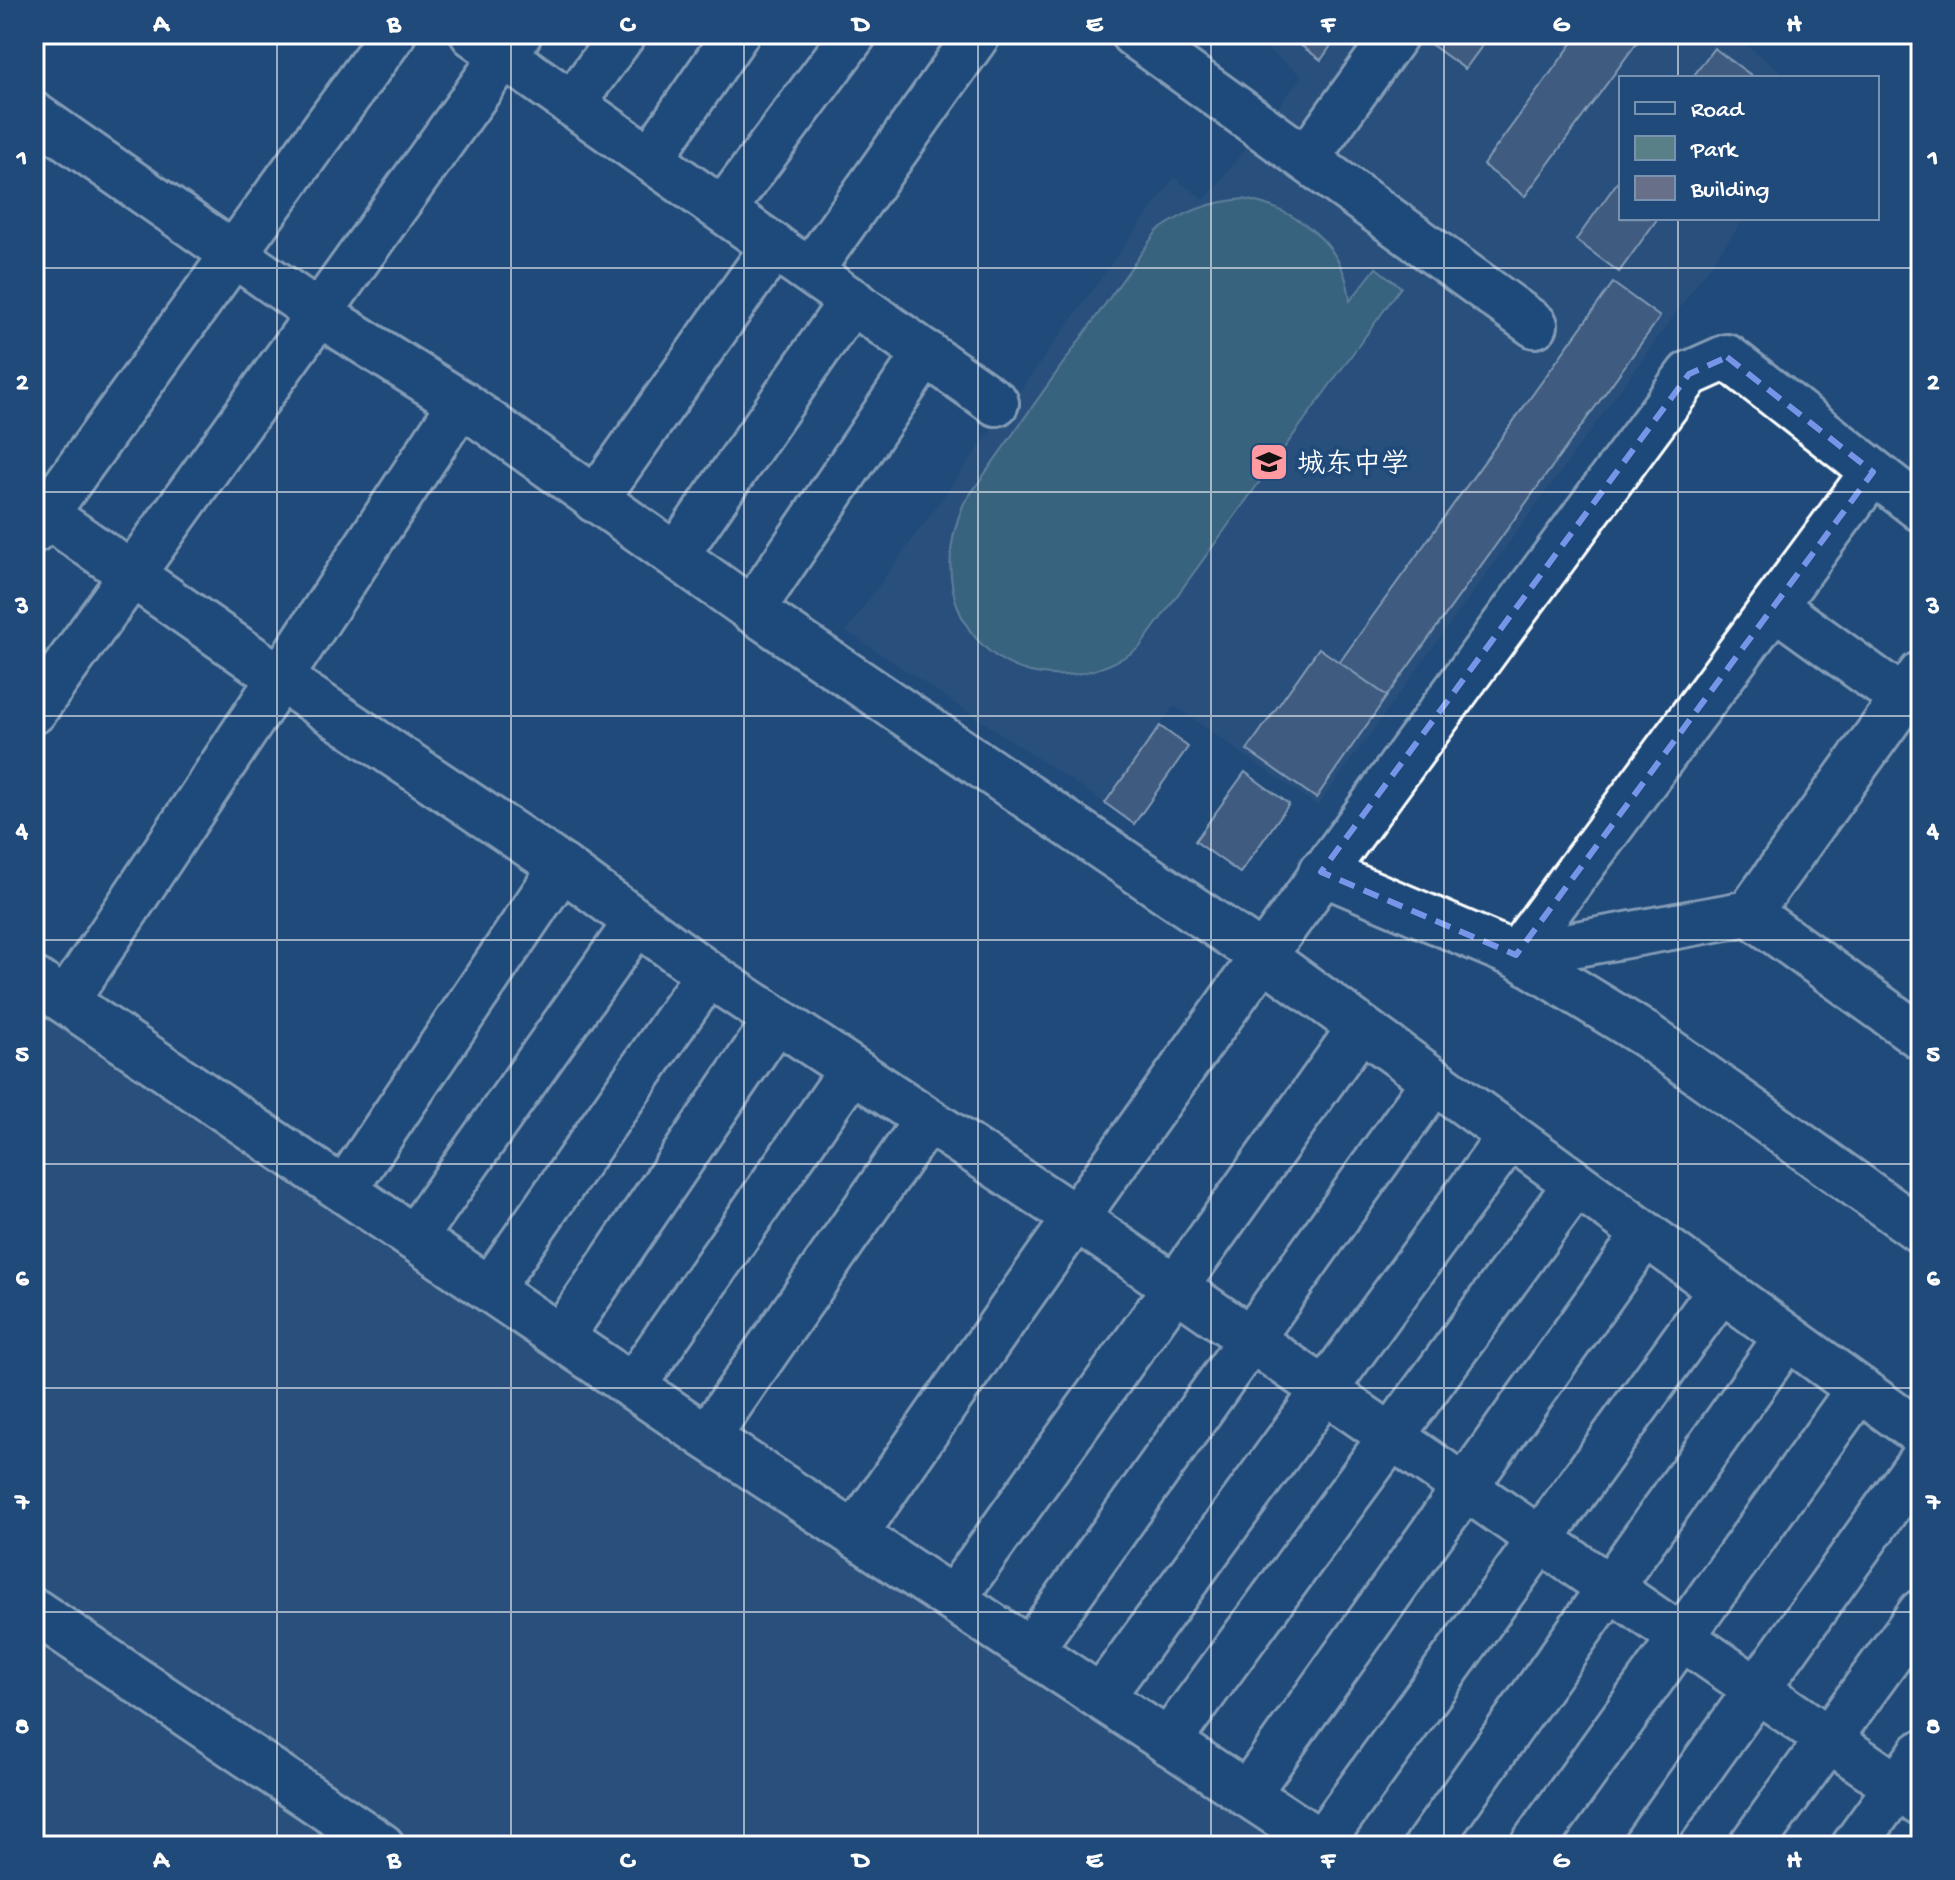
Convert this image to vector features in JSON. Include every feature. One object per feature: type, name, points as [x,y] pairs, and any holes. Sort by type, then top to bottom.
[{"type":"street","points":[[393,34],[40,522],[131,575],[562,867],[708,974],[1074,1217],[1829,1739],[1913,1781],[1854,1846]]},
{"type":"street","points":[[572,104],[623,34]]},
{"type":"street","points":[[650,159],[736,34]]},
{"type":"street","points":[[723,210],[854,34]]},
{"type":"street","points":[[810,271],[978,34]]},
{"type":"street","points":[[1133,34],[1535,325]]},
{"type":"street","points":[[1306,159],[1396,34]]},
{"type":"street","points":[[34,711],[318,313],[499,41],[572,104],[996,403]]},
{"type":"street","points":[[34,115],[318,313],[461,403],[752,610],[1261,955],[1921,1434]]},
{"type":"street","points":[[595,500],[774,246]]},
{"type":"street","points":[[676,555],[852,300]]},
{"type":"street","points":[[752,610],[926,353]]},
{"type":"street","points":[[855,1534],[1074,1217],[1261,955],[1689,374],[1727,357],[1921,509]]},
{"type":"street","points":[[461,403],[280,678],[50,990],[707,1437],[1323,1844],[1721,1289]]},
{"type":"street","points":[[1516,955],[1873,472]]},
{"type":"street","points":[[1516,955],[1749,913],[1912,686],[1774,606]]},
{"type":"street","points":[[344,1190],[562,867]]},
{"type":"street","points":[[1321,872],[1516,955],[1646,1035],[1921,1231]]},
{"type":"street","points":[[1749,913],[1921,1037]]},
{"type":"street","points":[[414,1238],[636,923]]},
{"type":"street","points":[[490,1289],[708,974]]},
{"type":"street","points":[[561,1337],[776,1020]]},
{"type":"street","points":[[953,1599],[1360,1028]]},
{"type":"street","points":[[633,1386],[851,1071]]},
{"type":"street","points":[[1030,1650],[1434,1081]]},
{"type":"street","points":[[707,1437],[926,1121]]},
{"type":"street","points":[[1101,1697],[1510,1136]]},
{"type":"street","points":[[1168,1742],[1576,1184]]},
{"type":"street","points":[[1247,1794],[1645,1234]]},
{"type":"street","points":[[1427,1846],[1787,1337]]},
{"type":"street","points":[[1532,1846],[1859,1389]]},
{"type":"street","points":[[1645,1846],[1921,1460]]},
{"type":"street","points":[[34,1611],[382,1846]]},
{"type":"street","points":[[1751,1846],[1921,1612]]},
{"type":"highlighted area","points":[[1727,357],[1873,472],[1516,955],[1321,872],[1689,374]]},
{"type":"shaded area","name":"城东中学","points":[[1277,34],[1732,34],[1786,76],[1619,76],[1619,220],[1744,220],[1318,806],[1174,706],[1105,803],[846,631],[1174,177],[1205,200],[1302,76],[1267,49]]},
{"type":"shaded area","points":[[34,980],[1326,1846],[34,1846]]},
{"type":"green space","points":[[1244,199],[1282,211],[1315,232],[1339,262],[1350,301],[1376,268],[1401,287],[1139,648],[1097,669],[1057,675],[1020,669],[989,651],[966,624],[953,589],[951,548],[964,503],[1157,231],[1198,209]]},
{"type":"building","points":[[1285,34],[1339,34],[1321,60]]},
{"type":"building","points":[[1430,34],[1491,34],[1465,69],[1425,40]]},
{"type":"building","points":[[1579,34],[1643,34],[1525,196],[1483,165]]},
{"type":"building","points":[[1714,48],[1752,76],[1693,76]]},
{"type":"building","points":[[1619,180],[1619,220],[1657,220],[1619,272],[1576,240]]},
{"type":"building","points":[[1613,283],[1660,317],[1387,696],[1339,663]]},
{"type":"building","points":[[1319,648],[1387,696],[1316,798],[1247,750]]},
{"type":"building","points":[[1160,726],[1188,747],[1134,824],[1105,803]]},
{"type":"building","points":[[1245,772],[1289,804],[1240,873],[1195,841]]},
{"type":"place","name":"城东中学","points":[[1269,462]]}]
